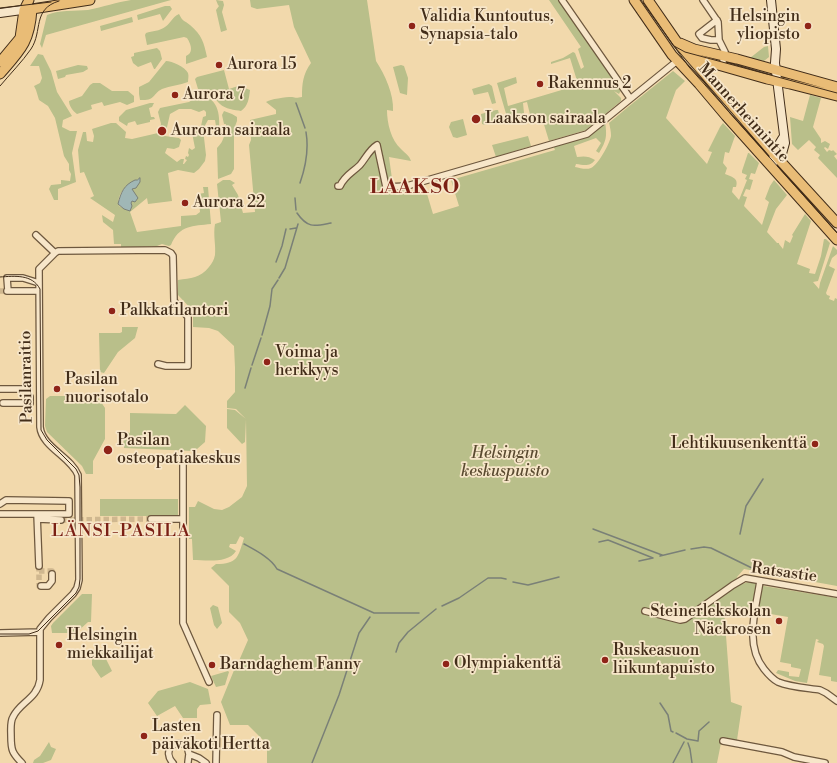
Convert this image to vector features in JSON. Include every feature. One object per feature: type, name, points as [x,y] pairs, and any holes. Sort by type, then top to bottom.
[{"type":"main road","points":[[0,13],[27,4],[90,0]]},
{"type":"main road","name":"Mannerheimintie","points":[[634,0],[677,60],[837,240]]},
{"type":"main road","name":"Mannerheimintie","points":[[648,0],[677,42],[777,157],[836,220]]},
{"type":"main road","points":[[771,0],[776,49],[775,60],[779,71],[784,135],[784,149],[772,162],[773,168]]},
{"type":"main road","points":[[0,62],[20,38],[27,4]]},
{"type":"main road","points":[[0,74],[18,53],[27,39],[27,4]]},
{"type":"main road","points":[[661,38],[676,51],[690,57],[748,74],[837,96]]},
{"type":"main road","points":[[677,42],[694,49],[837,87]]},
{"type":"street","points":[[562,0],[632,97]]},
{"type":"street","points":[[703,0],[717,20],[719,40],[725,52],[722,66]]},
{"type":"street","points":[[717,20],[699,34],[702,38],[719,40]]},
{"type":"street","points":[[338,186],[340,186],[344,178],[358,167],[371,149],[377,145],[386,188],[407,186],[587,134],[677,60]]},
{"type":"street","points":[[36,235],[55,253]]},
{"type":"street","points":[[39,291],[7,291],[8,278],[23,278],[38,283],[39,269],[55,253],[60,251],[165,250],[171,253],[173,256],[174,301],[188,317],[188,366],[166,366],[158,364]]},
{"type":"street","name":"Pasilanraitio","points":[[38,283],[40,431],[46,441],[73,467],[77,473],[79,500],[79,584],[73,594],[42,626],[40,632]]},
{"type":"street","points":[[0,389],[26,389]]},
{"type":"street","points":[[3,403],[30,403],[30,397]]},
{"type":"street","points":[[183,460],[183,623],[210,682]]},
{"type":"street","points":[[0,504],[6,500],[69,501],[69,514],[38,517]]},
{"type":"street","points":[[0,514],[61,520]]},
{"type":"street","points":[[38,517],[39,566]]},
{"type":"street","points":[[152,519],[183,519]]},
{"type":"street","points":[[41,586],[48,586],[52,581],[52,574]]},
{"type":"street","name":"Ratsastie","points":[[645,611],[680,620],[685,619],[746,578],[837,594]]},
{"type":"street","points":[[760,581],[753,637],[755,650],[760,664],[769,675],[778,682],[820,690],[837,701]]},
{"type":"street","points":[[0,633],[40,632],[39,686],[36,693],[16,712],[11,722],[11,747],[14,755],[22,763]]},
{"type":"street","points":[[216,763],[217,715]]},
{"type":"street","points":[[723,741],[782,752],[794,757],[825,763]]},
{"type":"street","points":[[173,763],[169,759],[169,750],[175,744],[179,743],[187,746],[189,754],[188,762]]},
{"type":"street","points":[[189,754],[206,763]]},
{"type":"green space","points":[[131,0],[171,0],[46,35],[42,48],[40,44],[47,15],[61,11],[88,10]]},
{"type":"green space","points":[[216,0],[223,1],[224,5],[222,12],[227,30],[221,32],[216,10],[219,6]]},
{"type":"green space","name":"Helsingin keskuspuisto","points":[[250,0],[367,0],[376,61],[386,78],[392,98],[393,111],[387,110],[389,126],[395,141],[411,161],[389,157],[393,186],[412,191],[425,187],[433,214],[459,206],[451,180],[555,150],[553,145],[566,142],[605,121],[606,138],[599,153],[596,151],[601,143],[596,138],[574,146],[577,157],[582,156],[595,160],[589,165],[576,164],[575,167],[585,169],[591,168],[603,154],[608,144],[611,136],[609,123],[673,71],[685,81],[676,90],[666,118],[707,164],[712,152],[708,151],[723,123],[735,136],[729,153],[725,152],[723,163],[727,168],[725,174],[734,178],[737,182],[736,187],[733,187],[732,192],[739,200],[747,180],[745,179],[747,175],[742,173],[742,171],[748,153],[759,163],[755,174],[751,173],[749,179],[753,180],[750,190],[746,189],[743,196],[747,197],[744,206],[762,225],[769,202],[765,199],[774,180],[787,195],[776,209],[767,232],[777,243],[779,243],[783,249],[785,240],[790,243],[793,236],[792,235],[805,214],[811,221],[797,264],[810,269],[809,273],[815,274],[821,256],[824,239],[830,243],[818,281],[813,282],[819,289],[833,246],[837,250],[837,254],[832,258],[829,266],[835,269],[826,293],[830,296],[829,299],[834,301],[835,298],[837,299],[837,586],[744,569],[737,577],[735,587],[746,583],[752,583],[837,598],[837,682],[831,681],[831,677],[819,675],[824,646],[823,644],[817,642],[819,640],[816,639],[807,683],[795,681],[776,673],[778,670],[789,672],[789,676],[799,677],[801,669],[791,667],[791,664],[780,662],[788,617],[759,612],[724,609],[731,702],[742,706],[737,740],[722,738],[717,763],[267,763],[267,744],[248,725],[230,725],[221,702],[248,640],[240,623],[229,612],[229,586],[211,568],[216,564],[229,563],[233,561],[238,555],[244,538],[240,536],[236,544],[230,544],[229,547],[236,551],[228,558],[210,561],[193,560],[192,539],[189,539],[189,507],[195,507],[198,501],[214,509],[222,510],[229,507],[242,497],[247,486],[246,419],[236,409],[227,408],[227,401],[235,392],[234,346],[218,331],[209,328],[193,327],[193,311],[178,295],[178,280],[191,278],[206,271],[213,260],[215,255],[215,224],[221,222],[217,184],[223,180],[230,180],[235,183],[232,185],[238,195],[243,213],[255,212],[249,145],[251,140],[250,120],[276,114],[276,110],[266,102],[268,101],[282,98],[302,97],[302,87],[306,71],[311,63],[294,27],[289,5],[257,9],[251,7]]},
{"type":"green space","points":[[549,0],[559,0],[621,90],[619,94],[614,91],[621,98],[621,101],[586,130],[549,141],[542,118],[538,119],[537,117],[531,119],[527,102],[523,103],[524,113],[507,117],[497,83],[516,77],[517,83],[504,88],[508,106],[578,84],[570,58],[551,64],[551,62],[563,58],[573,52],[575,53],[581,69],[584,67],[578,49],[581,47]]},
{"type":"green space","points":[[165,6],[170,6],[172,9],[163,21],[160,14],[138,20],[137,15]]},
{"type":"green space","points":[[179,14],[183,20],[200,36],[207,57],[186,64],[186,56],[189,55],[191,48],[187,38],[184,37],[147,45],[146,33],[163,28]]},
{"type":"green space","points":[[132,17],[133,22],[101,31],[100,26]]},
{"type":"green space","points":[[768,46],[769,57],[764,61],[750,58],[764,47]]},
{"type":"green space","points":[[157,48],[160,51],[162,59],[155,69],[151,62],[138,67],[133,63],[131,57],[134,56],[134,53]]},
{"type":"green space","points":[[38,54],[43,55],[51,71],[57,92],[72,116],[63,120],[62,127],[70,131],[77,131],[72,153],[76,182],[58,189],[58,200],[54,200],[49,189],[51,185],[61,184],[61,180],[70,181],[71,174],[69,164],[64,156],[55,118],[48,106],[39,100],[34,86],[40,83],[42,78],[39,66],[30,66]]},
{"type":"green space","points":[[166,61],[172,62],[184,69],[188,74],[188,82],[162,89],[149,99],[140,100],[139,87],[149,82]]},
{"type":"green space","points":[[78,65],[87,66],[88,69],[83,72],[66,75],[65,77],[58,79],[56,71]]},
{"type":"green space","points":[[401,65],[404,66],[408,78],[407,95],[400,93],[393,67]]},
{"type":"green space","points":[[224,70],[229,89],[238,86],[239,89],[245,88],[250,90],[248,102],[241,111],[225,107],[220,104],[210,92],[198,89],[195,79],[197,77]]},
{"type":"green space","points":[[93,83],[100,83],[112,91],[128,91],[134,96],[134,102],[127,105],[120,102],[104,106],[102,102],[91,105],[92,109],[77,114],[70,105],[69,101],[82,96]]},
{"type":"green space","points":[[489,84],[492,86],[496,103],[492,104],[488,92],[474,95],[472,89]]},
{"type":"green space","points":[[810,95],[821,98],[813,127],[821,139],[821,143],[825,141],[830,144],[828,149],[825,147],[824,148],[827,152],[829,150],[833,150],[837,154],[834,156],[837,160],[837,178],[818,158],[820,155],[814,150],[816,147],[809,140],[798,150],[792,144],[790,117],[803,121]]},
{"type":"green space","points":[[201,96],[212,101],[218,110],[219,115],[219,133],[217,133],[215,120],[208,120],[203,129],[206,155],[205,161],[194,173],[178,170],[168,173],[172,201],[148,204],[147,198],[130,212],[137,232],[181,226],[181,216],[196,215],[200,212],[198,194],[204,193],[203,187],[208,187],[211,224],[193,226],[182,230],[169,246],[162,244],[157,246],[121,248],[121,244],[114,244],[113,230],[103,222],[102,215],[113,222],[115,215],[90,198],[94,196],[84,172],[80,173],[78,150],[83,132],[86,132],[87,141],[93,142],[94,136],[92,129],[111,123],[116,123],[126,132],[125,138],[132,139],[158,133],[161,124],[158,112],[160,108],[189,102]],"holes":[[[179,109],[191,109],[199,112],[204,110],[206,112],[206,116],[203,117],[201,126],[194,129],[194,133],[192,133],[195,148],[192,150],[189,148],[189,155],[188,157],[186,156],[185,159],[187,160],[184,164],[184,159],[177,162],[165,153],[167,148],[174,149],[179,147],[181,140],[179,138],[165,136],[170,114]],[[137,180],[132,189],[132,207],[130,210],[127,210],[119,206],[119,197],[126,187]]]},
{"type":"green space","points":[[154,103],[152,107],[149,108],[151,117],[154,117],[155,119],[150,120],[150,122],[137,125],[135,121],[128,123],[127,126],[119,121],[119,117],[126,110]]},
{"type":"green space","points":[[498,110],[500,120],[485,125],[482,124],[481,114]]},
{"type":"green space","points":[[224,111],[237,117],[234,129],[234,169],[231,174],[218,179],[217,148],[223,140],[226,124],[224,124],[222,115]]},
{"type":"green space","points":[[463,119],[467,135],[457,138],[453,137],[449,127],[451,122]]},
{"type":"green space","points":[[528,136],[531,146],[496,157],[492,145]]},
{"type":"green space","points":[[122,327],[138,327],[135,338],[118,352],[104,373],[100,372],[99,333],[120,333],[122,332]]},
{"type":"green space","points":[[50,396],[97,396],[105,408],[105,439],[93,461],[93,474],[86,474],[82,466],[47,432],[45,426],[46,399]]},
{"type":"green space","points":[[185,405],[206,426],[205,442],[197,449],[193,451],[124,448],[123,432],[130,433],[130,413],[176,414]]},
{"type":"green space","points":[[227,409],[235,410],[246,419],[245,442],[242,444],[227,428]]},
{"type":"green space","points":[[100,499],[178,499],[178,516],[100,516]]},
{"type":"green space","points":[[82,594],[92,594],[91,622],[88,622],[76,633],[52,633],[51,626],[53,623]]},
{"type":"green space","points":[[213,605],[218,607],[222,623],[217,629],[214,625],[210,608]]},
{"type":"green space","points":[[103,653],[112,671],[101,678],[92,665],[92,654]]},
{"type":"green space","points":[[228,671],[225,685],[216,687],[211,676]]},
{"type":"green space","points":[[190,682],[208,689],[211,704],[200,705],[197,709],[197,718],[183,718],[175,706],[157,716],[148,703],[158,691]]},
{"type":"green space","points":[[49,742],[51,747],[56,749],[51,760],[43,763],[33,763],[34,760],[40,756]]},
{"type":"water","points":[[140,178],[140,182],[136,188],[132,189],[138,198],[135,202],[132,201],[130,211],[124,209],[118,204],[122,192],[128,184]]},
{"type":"waterway","points":[[296,103],[305,128]]},
{"type":"waterway","points":[[300,183],[306,158],[306,132]]},
{"type":"waterway","points":[[295,198],[296,210]]},
{"type":"waterway","points":[[297,213],[308,224],[320,225],[331,223]]},
{"type":"waterway","points":[[279,278],[285,268],[298,224]]},
{"type":"waterway","points":[[290,229],[296,228]]},
{"type":"waterway","points":[[276,262],[286,229]]},
{"type":"waterway","points":[[262,335],[270,306],[272,289],[278,280]]},
{"type":"waterway","points":[[252,365],[261,338]]},
{"type":"waterway","points":[[245,388],[251,368]]},
{"type":"waterway","points":[[740,534],[746,506],[763,479]]},
{"type":"waterway","points":[[593,529],[662,555]]},
{"type":"waterway","points":[[599,542],[608,540],[653,558]]},
{"type":"waterway","points":[[244,544],[267,558],[277,569],[374,613],[419,613]]},
{"type":"waterway","points":[[691,549],[704,547],[711,548],[756,570],[764,571]]},
{"type":"waterway","points":[[660,556],[685,550]]},
{"type":"waterway","points":[[639,561],[653,558]]},
{"type":"waterway","points":[[770,571],[784,574],[784,576]]},
{"type":"waterway","points":[[513,582],[528,585],[559,577]]},
{"type":"waterway","points":[[442,606],[459,598],[488,578],[506,579]]},
{"type":"waterway","points":[[396,652],[399,643],[408,632],[436,609]]},
{"type":"waterway","points":[[312,763],[339,695],[359,633],[370,617]]},
{"type":"waterway","points":[[660,703],[668,715],[671,731],[673,732]]},
{"type":"waterway","points":[[676,733],[687,739],[698,741],[699,731],[709,722]]},
{"type":"waterway","points":[[673,763],[684,742]]},
{"type":"waterway","points":[[688,743],[692,763]]},
{"type":"tunnel","points":[[0,291],[7,291]]},
{"type":"tunnel","points":[[26,389],[30,389],[30,397]]},
{"type":"tunnel","points":[[61,520],[151,519]]},
{"type":"tunnel","points":[[39,566],[39,586],[41,586]]},
{"type":"tunnel","points":[[39,571],[52,571],[52,574]]},
{"type":"tram line","points":[[641,0],[689,67],[837,233]]},
{"type":"tram line","points":[[0,86],[31,49],[35,42],[41,15],[45,9],[59,1]]},
{"type":"tram line","points":[[0,8],[51,2]]},
{"type":"tram line","points":[[674,46],[685,52],[837,93]]},
{"type":"tram line","points":[[0,277],[17,276],[28,278],[37,284],[40,289],[41,430],[47,440],[76,469],[79,475],[80,487],[80,579],[79,587],[76,593],[38,631],[29,634],[0,634]]},
{"type":"place","name":"Validia Kuntoutus, Synapsia-talo","points":[[412,26]]},
{"type":"place","name":"Helsingin yliopisto","points":[[808,26]]},
{"type":"place","name":"Aurora 15","points":[[219,65]]},
{"type":"place","name":"Rakennus 2","points":[[540,84]]},
{"type":"place","name":"Aurora 7","points":[[175,95]]},
{"type":"place","name":"Laakson sairaala","points":[[476,119]]},
{"type":"place","name":"Auroran sairaala","points":[[162,131]]},
{"type":"place","name":"Aurora 22","points":[[185,203]]},
{"type":"place","name":"Palkkatilantori","points":[[112,311]]},
{"type":"place","name":"Voima ja herkkyys","points":[[267,362]]},
{"type":"place","name":"Pasilan nuorisotalo","points":[[57,389]]},
{"type":"place","name":"Lehtikuusenkenttä","points":[[815,444]]},
{"type":"place","name":"Pasilan osteopatiakeskus","points":[[108,450]]},
{"type":"place","name":"Steinerlekskolan Näckrosen","points":[[779,621]]},
{"type":"place","name":"Helsingin miekkailijat","points":[[59,645]]},
{"type":"place","name":"Ruskeasuon liikuntapuisto","points":[[605,660]]},
{"type":"place","name":"Olympiakenttä","points":[[446,664]]},
{"type":"place","name":"Barndaghem Fanny","points":[[212,665]]},
{"type":"place","name":"Lasten päiväkoti Hertta","points":[[144,736]]},
{"type":"district","name":"LAAKSO","points":[[415,188]]},
{"type":"district","name":"LÄNSI-PASILA","points":[[121,532]]}]
